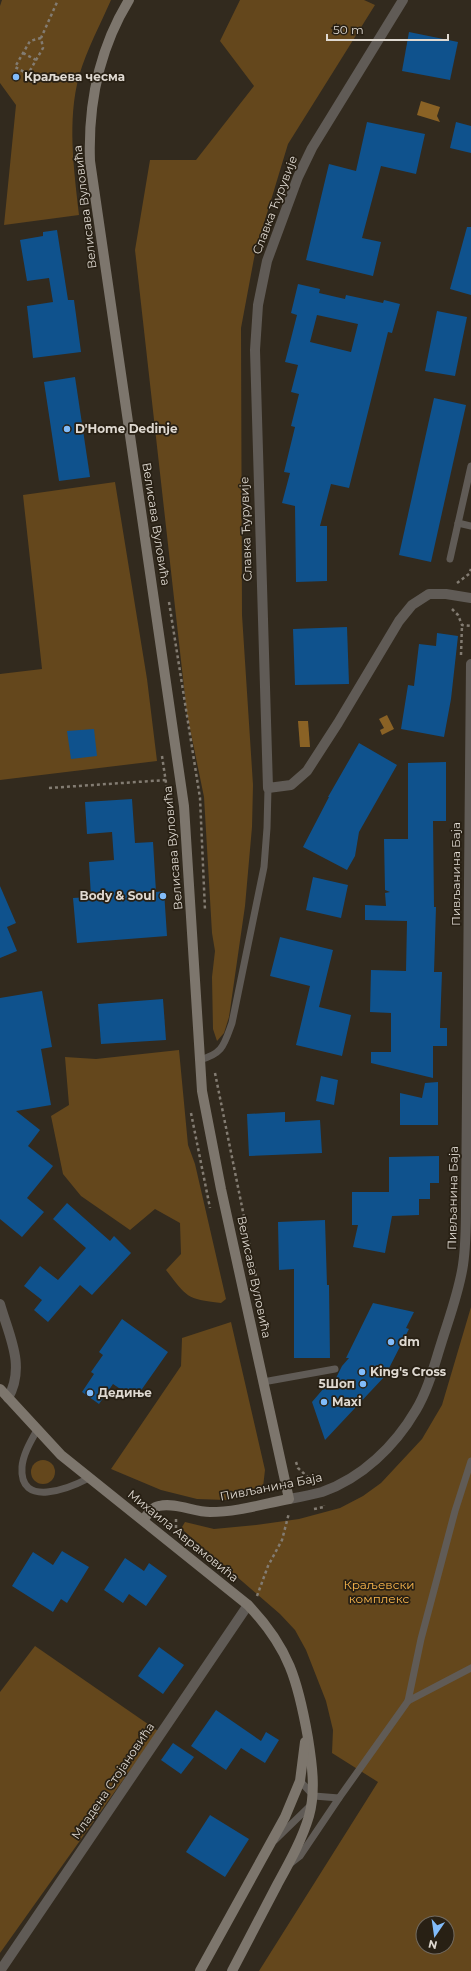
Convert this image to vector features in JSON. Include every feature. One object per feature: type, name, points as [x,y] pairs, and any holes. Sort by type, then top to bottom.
[{"type":"street","name":"Велисава Вуловића","points":[[129,0],[112,31],[99,71],[90,120],[90,161],[181,779],[187,838],[199,1060],[207,1122],[289,1499]]},
{"type":"street","name":"Славка Ћурувије","points":[[268,788],[255,350],[262,283],[267,261],[312,148],[403,0]]},
{"type":"street","points":[[268,788],[290,785],[307,771],[338,723],[399,621],[412,605],[429,594],[446,594],[471,598]]},
{"type":"street","name":"Пивљанина Баја","points":[[143,1520],[154,1508],[158,1506],[172,1506],[211,1512],[237,1510],[319,1493],[343,1482],[376,1459],[402,1432],[416,1410],[427,1385],[449,1320],[461,1275],[464,1257],[466,1204],[466,662]]},
{"type":"street","points":[[0,1304],[17,1365],[16,1379],[8,1398]]},
{"type":"street","name":"Михаила Аврамовића","points":[[0,1389],[61,1455],[252,1603],[284,1652],[302,1700],[315,1799],[297,1847],[232,1971]]},
{"type":"street","name":"Младена Стојановића","points":[[0,1971],[252,1603]]},
{"type":"street","points":[[200,1971],[272,1843],[300,1781],[307,1730]]},
{"type":"lane","points":[[450,559],[471,466]]},
{"type":"lane","points":[[458,523],[471,526]]},
{"type":"lane","points":[[199,1060],[212,1057],[219,1051],[225,1042],[232,1023],[264,867],[267,836],[268,788]]},
{"type":"lane","points":[[263,1382],[335,1369]]},
{"type":"lane","points":[[37,1430],[28,1448],[22,1467],[24,1479],[28,1487],[39,1492],[55,1491],[89,1478]]},
{"type":"lane","points":[[287,1865],[300,1856],[408,1701],[421,1639],[455,1511],[471,1461]]},
{"type":"lane","points":[[408,1701],[471,1668]]},
{"type":"lane","points":[[300,1781],[315,1799]]},
{"type":"lane","points":[[272,1843],[315,1799],[339,1798]]},
{"type":"path","points":[[41,38],[30,40],[15,67],[28,74],[43,48],[41,38],[58,0]]},
{"type":"path","points":[[23,53],[36,60]]},
{"type":"path","points":[[457,581],[464,579],[471,569]]},
{"type":"path","points":[[462,625],[466,662]]},
{"type":"path","points":[[161,750],[170,810]]},
{"type":"path","points":[[49,788],[181,779]]},
{"type":"path","points":[[190,1108],[211,1212]]},
{"type":"path","points":[[313,1483],[318,1482]]},
{"type":"path","points":[[252,1603],[268,1566],[282,1540],[289,1513]]},
{"type":"green space","points":[[2,0],[111,0],[86,56],[75,93],[72,128],[79,215],[4,225],[16,105],[0,83],[0,6]]},
{"type":"green space","points":[[240,0],[364,0],[375,5],[288,144],[255,253],[241,328],[242,615],[253,785],[252,827],[245,906],[229,1017],[224,1033],[217,1041],[213,1029],[212,977],[215,951],[212,933],[204,797],[187,714],[135,250],[150,160],[196,160],[254,86],[220,41]]},
{"type":"green space","points":[[115,482],[147,679],[157,761],[0,780],[0,674],[42,669],[23,495]]},
{"type":"green space","points":[[179,1050],[188,1145],[195,1164],[226,1299],[221,1303],[201,1300],[188,1295],[166,1270],[181,1254],[180,1223],[155,1209],[130,1230],[81,1196],[63,1174],[51,1116],[69,1105],[65,1057],[96,1059]]},
{"type":"green space","name":"Краљевски комплекс","points":[[471,1307],[471,1971],[259,1971],[378,1782],[332,1753],[333,1730],[326,1701],[306,1650],[295,1630],[280,1614],[184,1531],[182,1527],[185,1522],[214,1529],[256,1525],[299,1519],[340,1508],[363,1496],[381,1483],[422,1439],[442,1405]]},
{"type":"green space","points":[[231,1322],[265,1470],[263,1487],[247,1497],[226,1500],[197,1499],[161,1490],[111,1469],[181,1366],[182,1338]]},
{"type":"green space","points":[[43,1460],[52,1463],[55,1472],[52,1481],[43,1484],[34,1481],[31,1472],[34,1463]]},
{"type":"green space","points":[[35,1646],[158,1731],[0,1953],[0,1692]]},
{"type":"shaded area","points":[[421,101],[440,107],[437,116],[440,122],[417,115]]},
{"type":"shaded area","points":[[387,715],[394,729],[382,735],[380,730],[384,728],[379,719]]},
{"type":"shaded area","points":[[298,721],[308,721],[310,747],[300,747]]},
{"type":"building","points":[[409,32],[458,42],[450,80],[402,71]]},
{"type":"building","points":[[367,122],[425,134],[416,174],[381,166],[362,238],[381,242],[373,276],[306,260],[329,164],[356,171]]},
{"type":"building","points":[[456,122],[471,126],[471,153],[450,148]]},
{"type":"building","points":[[467,227],[471,227],[471,295],[450,289]]},
{"type":"building","points":[[57,230],[68,300],[74,300],[81,352],[33,358],[27,306],[53,302],[49,278],[27,281],[20,240],[43,236],[43,232]]},
{"type":"building","points":[[298,284],[320,289],[319,293],[345,299],[346,295],[383,303],[384,300],[400,304],[392,333],[388,332],[349,488],[331,484],[320,526],[327,526],[327,581],[296,582],[295,506],[282,503],[290,473],[284,472],[295,427],[291,426],[299,394],[291,392],[298,365],[285,362],[297,315],[291,313]],"holes":[[[317,315],[358,324],[351,352],[310,342]]]},
{"type":"building","points":[[437,311],[467,317],[455,376],[425,371]]},
{"type":"building","name":"D'Home Dedinje","points":[[75,377],[90,477],[59,481],[44,382]]},
{"type":"building","points":[[434,398],[466,405],[431,562],[399,555]]},
{"type":"building","points":[[347,627],[349,684],[295,685],[293,629]]},
{"type":"building","points":[[437,633],[458,636],[451,699],[444,737],[401,729],[408,685],[414,686],[419,644],[436,646]]},
{"type":"building","points":[[94,729],[97,756],[71,759],[67,731]]},
{"type":"building","points":[[359,743],[397,765],[359,832],[355,856],[347,870],[303,847],[328,797]]},
{"type":"building","points":[[446,762],[446,821],[433,821],[434,907],[436,907],[434,972],[442,972],[440,1028],[447,1028],[447,1046],[433,1046],[433,1078],[371,1063],[371,1052],[391,1052],[391,1013],[370,1012],[371,970],[406,971],[407,921],[365,920],[365,905],[386,906],[385,893],[390,892],[385,890],[384,839],[408,839],[408,763]]},
{"type":"building","points":[[132,799],[135,843],[153,842],[156,892],[164,891],[167,936],[77,943],[73,898],[91,897],[89,862],[114,860],[112,832],[87,834],[85,802]]},
{"type":"building","points":[[313,877],[348,885],[341,918],[306,910]]},
{"type":"building","points":[[0,886],[16,923],[7,927],[17,951],[0,958]]},
{"type":"building","points":[[280,937],[333,950],[319,1007],[351,1015],[342,1056],[296,1045],[310,986],[270,976]]},
{"type":"building","points":[[42,991],[52,1047],[41,1049],[51,1105],[16,1111],[40,1130],[28,1146],[53,1166],[27,1198],[44,1212],[22,1237],[0,1219],[0,998]]},
{"type":"building","points":[[163,999],[166,1040],[101,1044],[98,1004]]},
{"type":"building","points":[[321,1076],[338,1080],[334,1105],[316,1101]]},
{"type":"building","points":[[438,1082],[438,1125],[400,1125],[400,1093],[422,1098],[425,1083]]},
{"type":"building","points":[[285,1112],[285,1122],[320,1120],[322,1153],[249,1156],[247,1114]]},
{"type":"building","points":[[439,1156],[439,1183],[430,1183],[430,1199],[419,1199],[419,1215],[392,1216],[385,1253],[353,1247],[358,1225],[352,1225],[352,1192],[389,1192],[389,1157]]},
{"type":"building","points":[[67,1203],[110,1241],[114,1236],[131,1253],[92,1295],[80,1285],[48,1322],[34,1310],[42,1300],[24,1286],[40,1266],[58,1280],[86,1248],[53,1219]]},
{"type":"building","points":[[325,1220],[327,1285],[329,1285],[330,1358],[294,1358],[294,1269],[279,1270],[278,1222]]},
{"type":"building","name":"King's Cross","points":[[373,1303],[414,1312],[406,1328],[409,1329],[385,1376],[325,1440],[312,1402],[330,1381],[330,1390],[342,1366],[349,1358],[346,1358]]},
{"type":"building","points":[[122,1319],[168,1352],[135,1399],[113,1384],[99,1404],[82,1392],[94,1374],[91,1372],[103,1355],[99,1352]]},
{"type":"building","points":[[62,1551],[89,1567],[67,1603],[61,1599],[53,1612],[12,1586],[33,1552],[53,1565]]},
{"type":"building","points":[[125,1558],[144,1571],[149,1563],[167,1576],[146,1606],[129,1594],[123,1603],[104,1590]]},
{"type":"building","points":[[159,1647],[184,1665],[163,1694],[138,1676]]},
{"type":"building","points":[[216,1710],[261,1741],[266,1732],[279,1740],[265,1763],[241,1748],[226,1770],[191,1746]]},
{"type":"building","points":[[173,1743],[194,1757],[181,1774],[161,1760]]},
{"type":"building","points":[[210,1815],[249,1839],[225,1877],[186,1852]]},
{"type":"place","name":"Краљева чесма","points":[[16,77]]},
{"type":"place","name":"D'Home Dedinje","points":[[67,429]]},
{"type":"place","name":"Body & Soul","points":[[163,896]]},
{"type":"place","name":"dm","points":[[391,1342]]},
{"type":"place","name":"King's Cross","points":[[362,1372]]},
{"type":"place","name":"5Шоп","points":[[363,1384]]},
{"type":"place","name":"Дедиње","points":[[90,1393]]},
{"type":"place","name":"Maxi","points":[[324,1402]]}]
